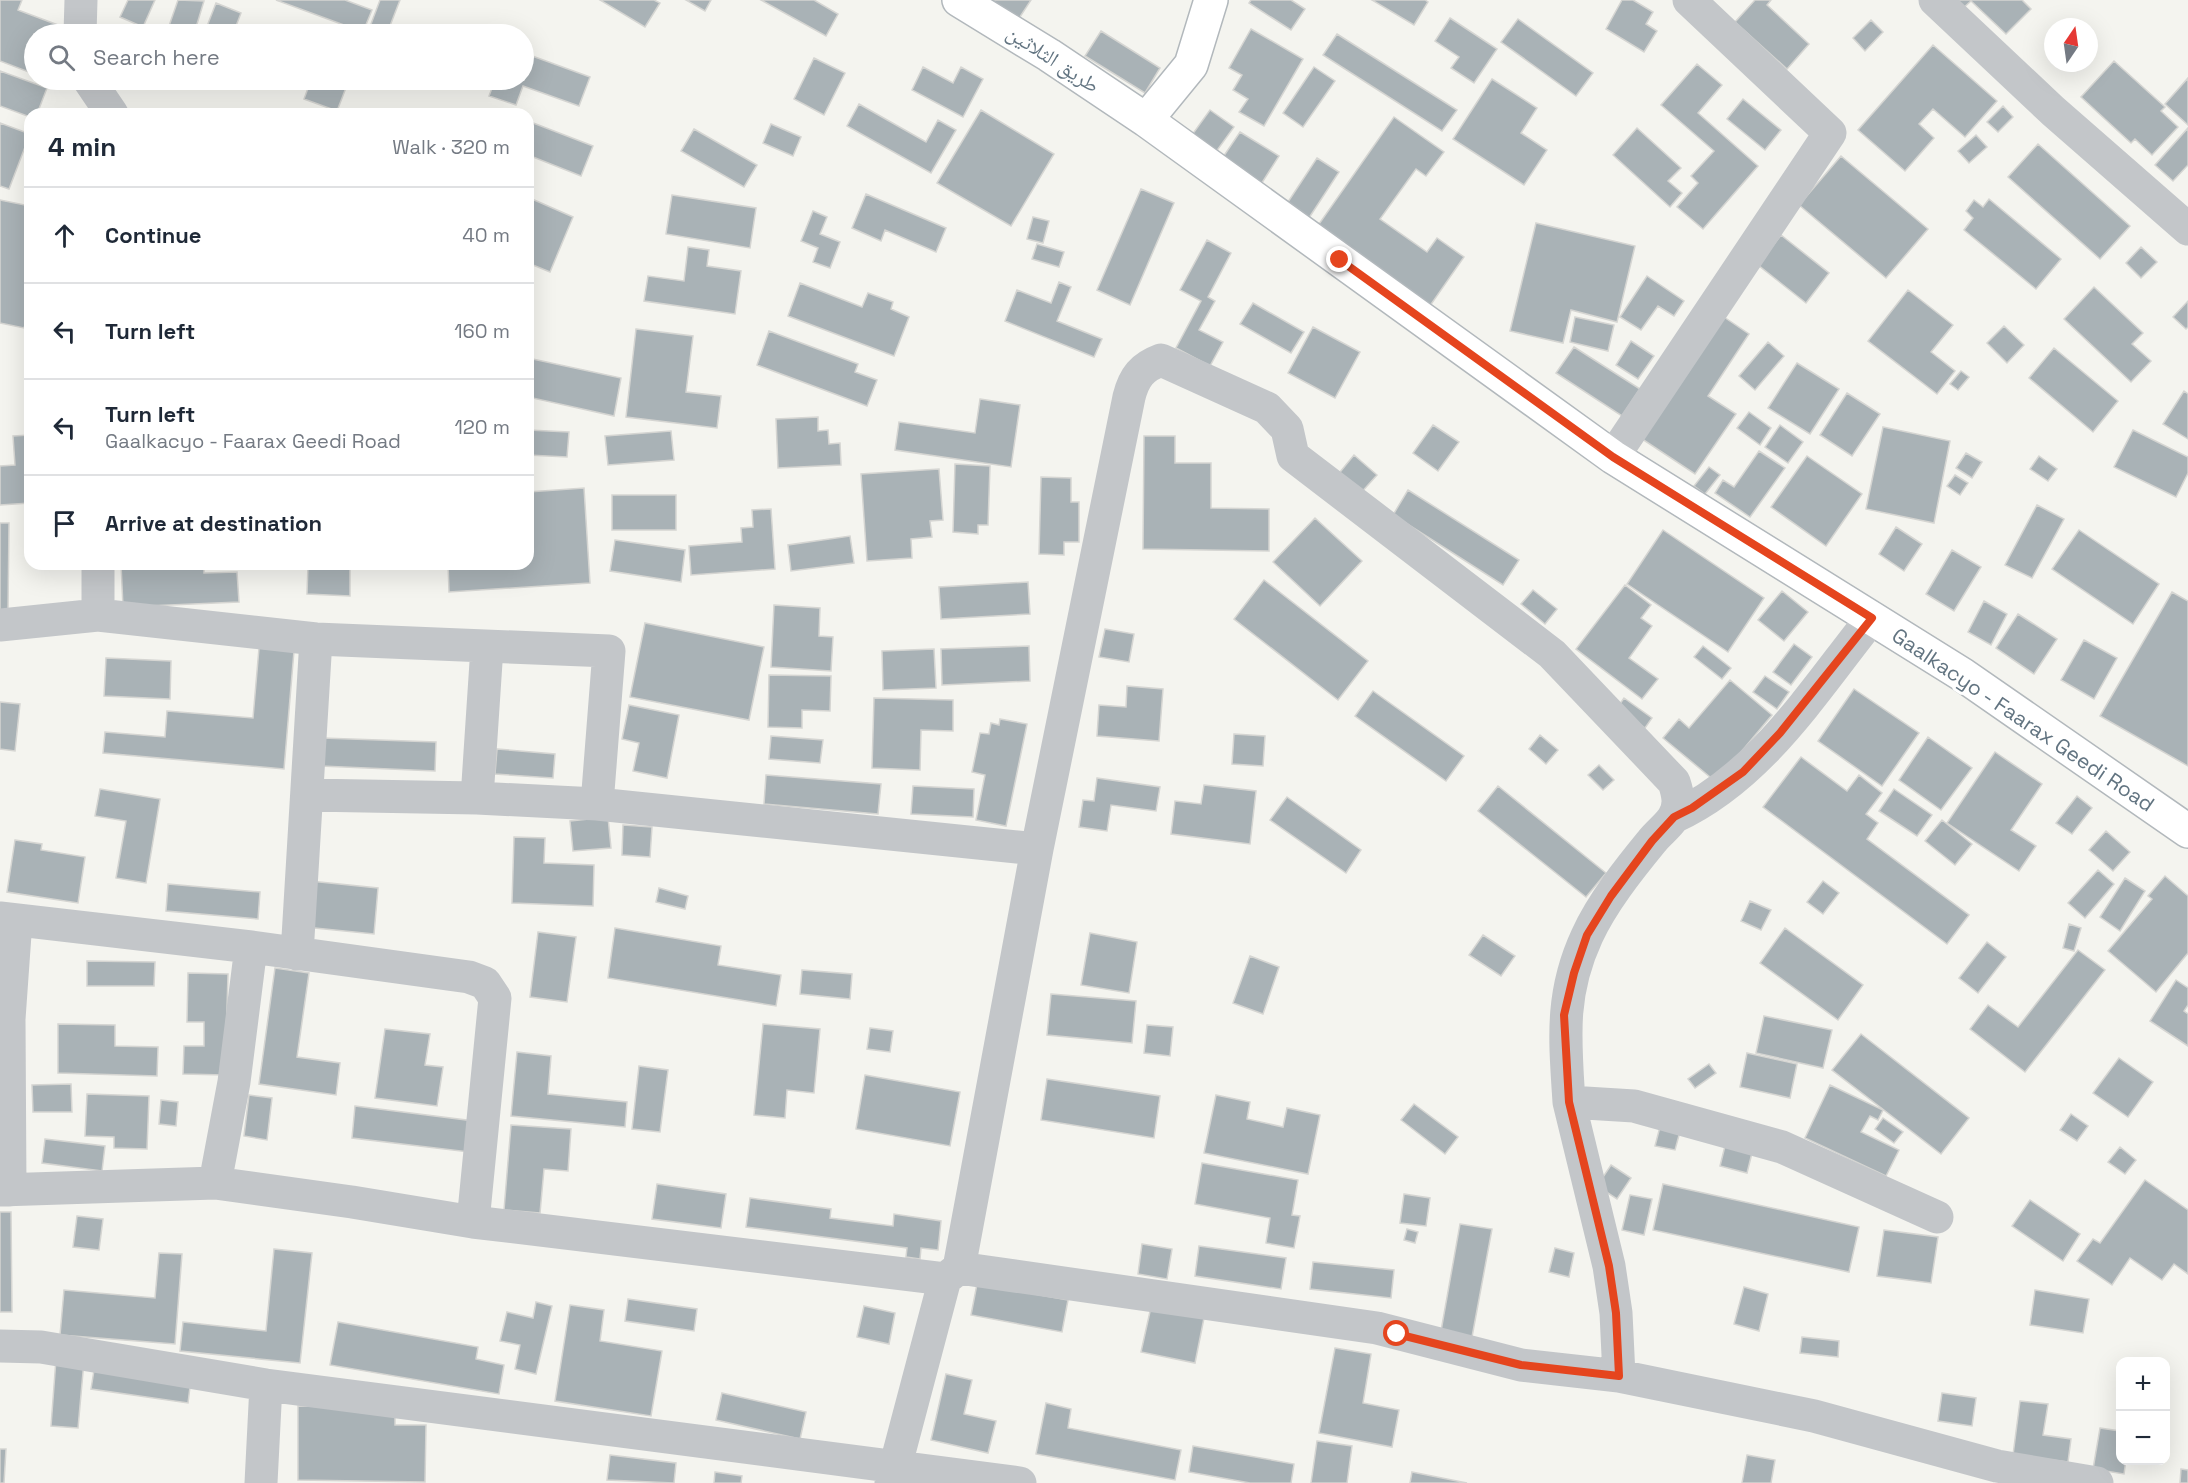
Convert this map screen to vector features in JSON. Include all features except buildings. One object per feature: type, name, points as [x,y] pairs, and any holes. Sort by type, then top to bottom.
[{"type":"main road","name":"طريق الثلاثين","points":[[959,0],[1049,55],[1146,120]]},
{"type":"main road","points":[[1146,120],[1191,65],[1211,0]]},
{"type":"main road","name":"Gaalkacyo - Faarax Geedi Road","points":[[1146,120],[1613,457],[1963,675],[2188,831]]},
{"type":"street","points":[[80,24],[81,0]]},
{"type":"street","points":[[1613,457],[1830,133],[1689,0]]},
{"type":"street","points":[[1935,0],[2053,111],[2188,229]]},
{"type":"street","points":[[96,90],[108,108]]},
{"type":"street","points":[[894,1475],[952,1274],[1133,379],[1148,365],[1161,360],[1267,408],[1287,429],[1293,456],[1552,654],[1674,782],[1679,800],[1674,817]]},
{"type":"street","points":[[98,570],[98,615]]},
{"type":"street","points":[[0,625],[98,615],[316,639],[609,651],[597,804]]},
{"type":"street","points":[[1619,1376],[1616,1313],[1609,1266],[1569,1102],[1564,1015],[1574,973],[1587,935],[1645,850],[1674,817],[1692,808],[1743,772],[1780,733],[1872,618]]},
{"type":"street","points":[[297,954],[316,639]]},
{"type":"street","points":[[477,798],[487,647]]},
{"type":"street","points":[[308,795],[477,798],[597,804],[1037,849]]},
{"type":"street","points":[[473,1222],[495,998],[485,983],[469,977],[251,947],[8,919],[9,1019],[5,1190],[215,1183],[473,1222],[952,1274],[1377,1328],[1521,1365],[1619,1376],[1815,1416],[1996,1474],[2097,1483]]},
{"type":"street","points":[[215,1183],[234,1082],[251,947]]},
{"type":"street","points":[[1569,1102],[1634,1106],[1782,1147],[1937,1217]]},
{"type":"street","points":[[0,1346],[41,1347],[266,1385],[894,1475],[1020,1483]]},
{"type":"street","points":[[261,1483],[266,1385]]},
{"type":"route","points":[[1340,260],[1613,457],[1872,618],[1780,733],[1743,772],[1708,798],[1674,817],[1652,841],[1611,896],[1587,935],[1574,973],[1564,1015],[1569,1102],[1609,1266],[1616,1313],[1619,1376],[1521,1365],[1397,1334]]}]
